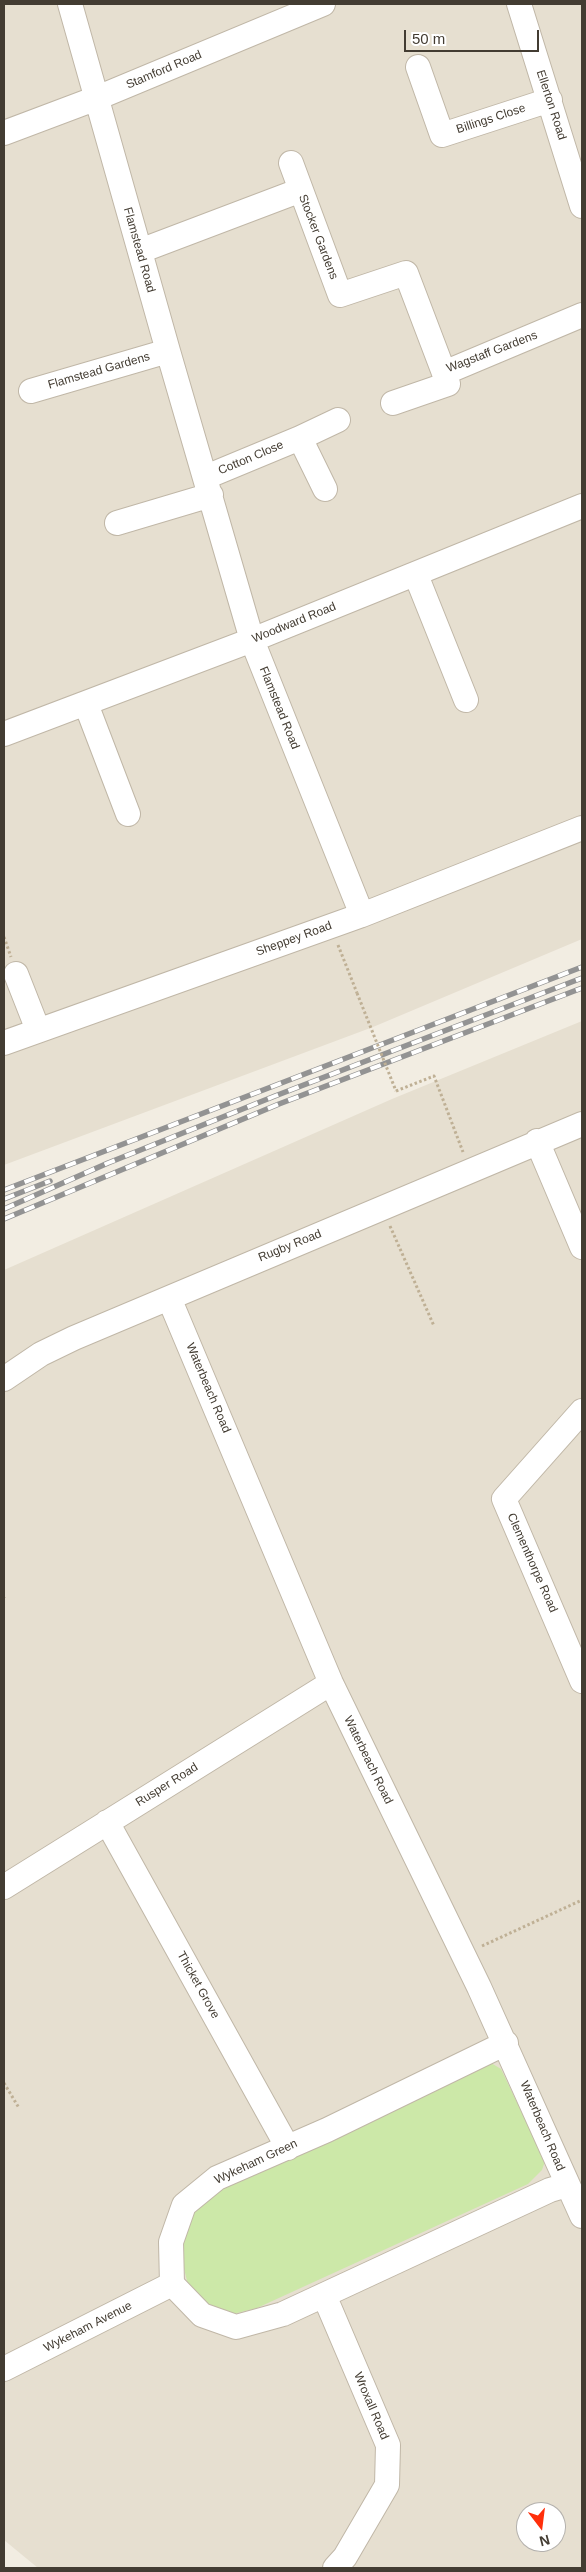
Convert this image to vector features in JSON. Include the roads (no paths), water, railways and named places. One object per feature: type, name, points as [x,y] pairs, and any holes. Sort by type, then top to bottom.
[{"type":"street","name":"Flamstead Road","points":[[70,4],[168,352],[209,486],[252,640],[362,915]]},
{"type":"street","name":"Stamford Road","points":[[4,133],[97,98],[278,12],[323,4]]},
{"type":"street","name":"Ellerton Road","points":[[519,4],[550,100],[578,171],[582,206]]},
{"type":"street","name":"Billings Close","points":[[418,67],[442,135],[550,100]]},
{"type":"street","points":[[291,163],[301,190]]},
{"type":"street","name":"Stocker Gardens","points":[[140,251],[301,190],[340,295],[406,273]]},
{"type":"street","name":"Wagstaff Gardens","points":[[406,273],[447,382],[582,315]]},
{"type":"street","name":"Flamstead Gardens","points":[[31,390],[168,352]]},
{"type":"street","points":[[393,403],[447,382]]},
{"type":"street","points":[[300,438],[338,420]]},
{"type":"street","name":"Cotton Close","points":[[209,486],[300,438],[325,489]]},
{"type":"street","points":[[118,523],[209,486]]},
{"type":"street","name":"Woodward Road","points":[[4,734],[252,640],[582,506]]},
{"type":"street","points":[[416,575],[466,700]]},
{"type":"street","points":[[86,704],[128,814]]},
{"type":"street","name":"Sheppey Road","points":[[4,1043],[362,915],[582,828]]},
{"type":"street","points":[[16,974],[38,1030]]},
{"type":"street","name":"Rugby Road","points":[[4,1379],[41,1354],[537,1141],[582,1124]]},
{"type":"street","points":[[537,1141],[582,1247]]},
{"type":"street","name":"Waterbeach Road","points":[[169,1298],[331,1683],[506,2043],[582,2216]]},
{"type":"street","name":"Clementhorpe Road","points":[[582,1411],[504,1499],[582,1681]]},
{"type":"street","name":"Rusper Road","points":[[4,1887],[331,1683]]},
{"type":"street","name":"Thicket Grove","points":[[108,1822],[288,2148]]},
{"type":"street","name":"Wykeham Green","points":[[172,2284],[170,2242],[184,2205],[216,2178],[288,2148],[506,2043]]},
{"type":"street","points":[[172,2284],[202,2314],[236,2327],[283,2314],[550,2190],[567,2185]]},
{"type":"street","name":"Wykeham Avenue","points":[[4,2369],[172,2284]]},
{"type":"street","name":"Wroxall Road","points":[[324,2295],[388,2445],[387,2485],[345,2557],[335,2568]]},
{"type":"railway","points":[[4,1190],[582,967]]},
{"type":"railway","points":[[4,1209],[108,1163],[275,1096],[582,978]]},
{"type":"railway","points":[[4,1219],[279,1104],[582,988]]},
{"type":"railway","points":[[4,1199],[50,1181]]}]
